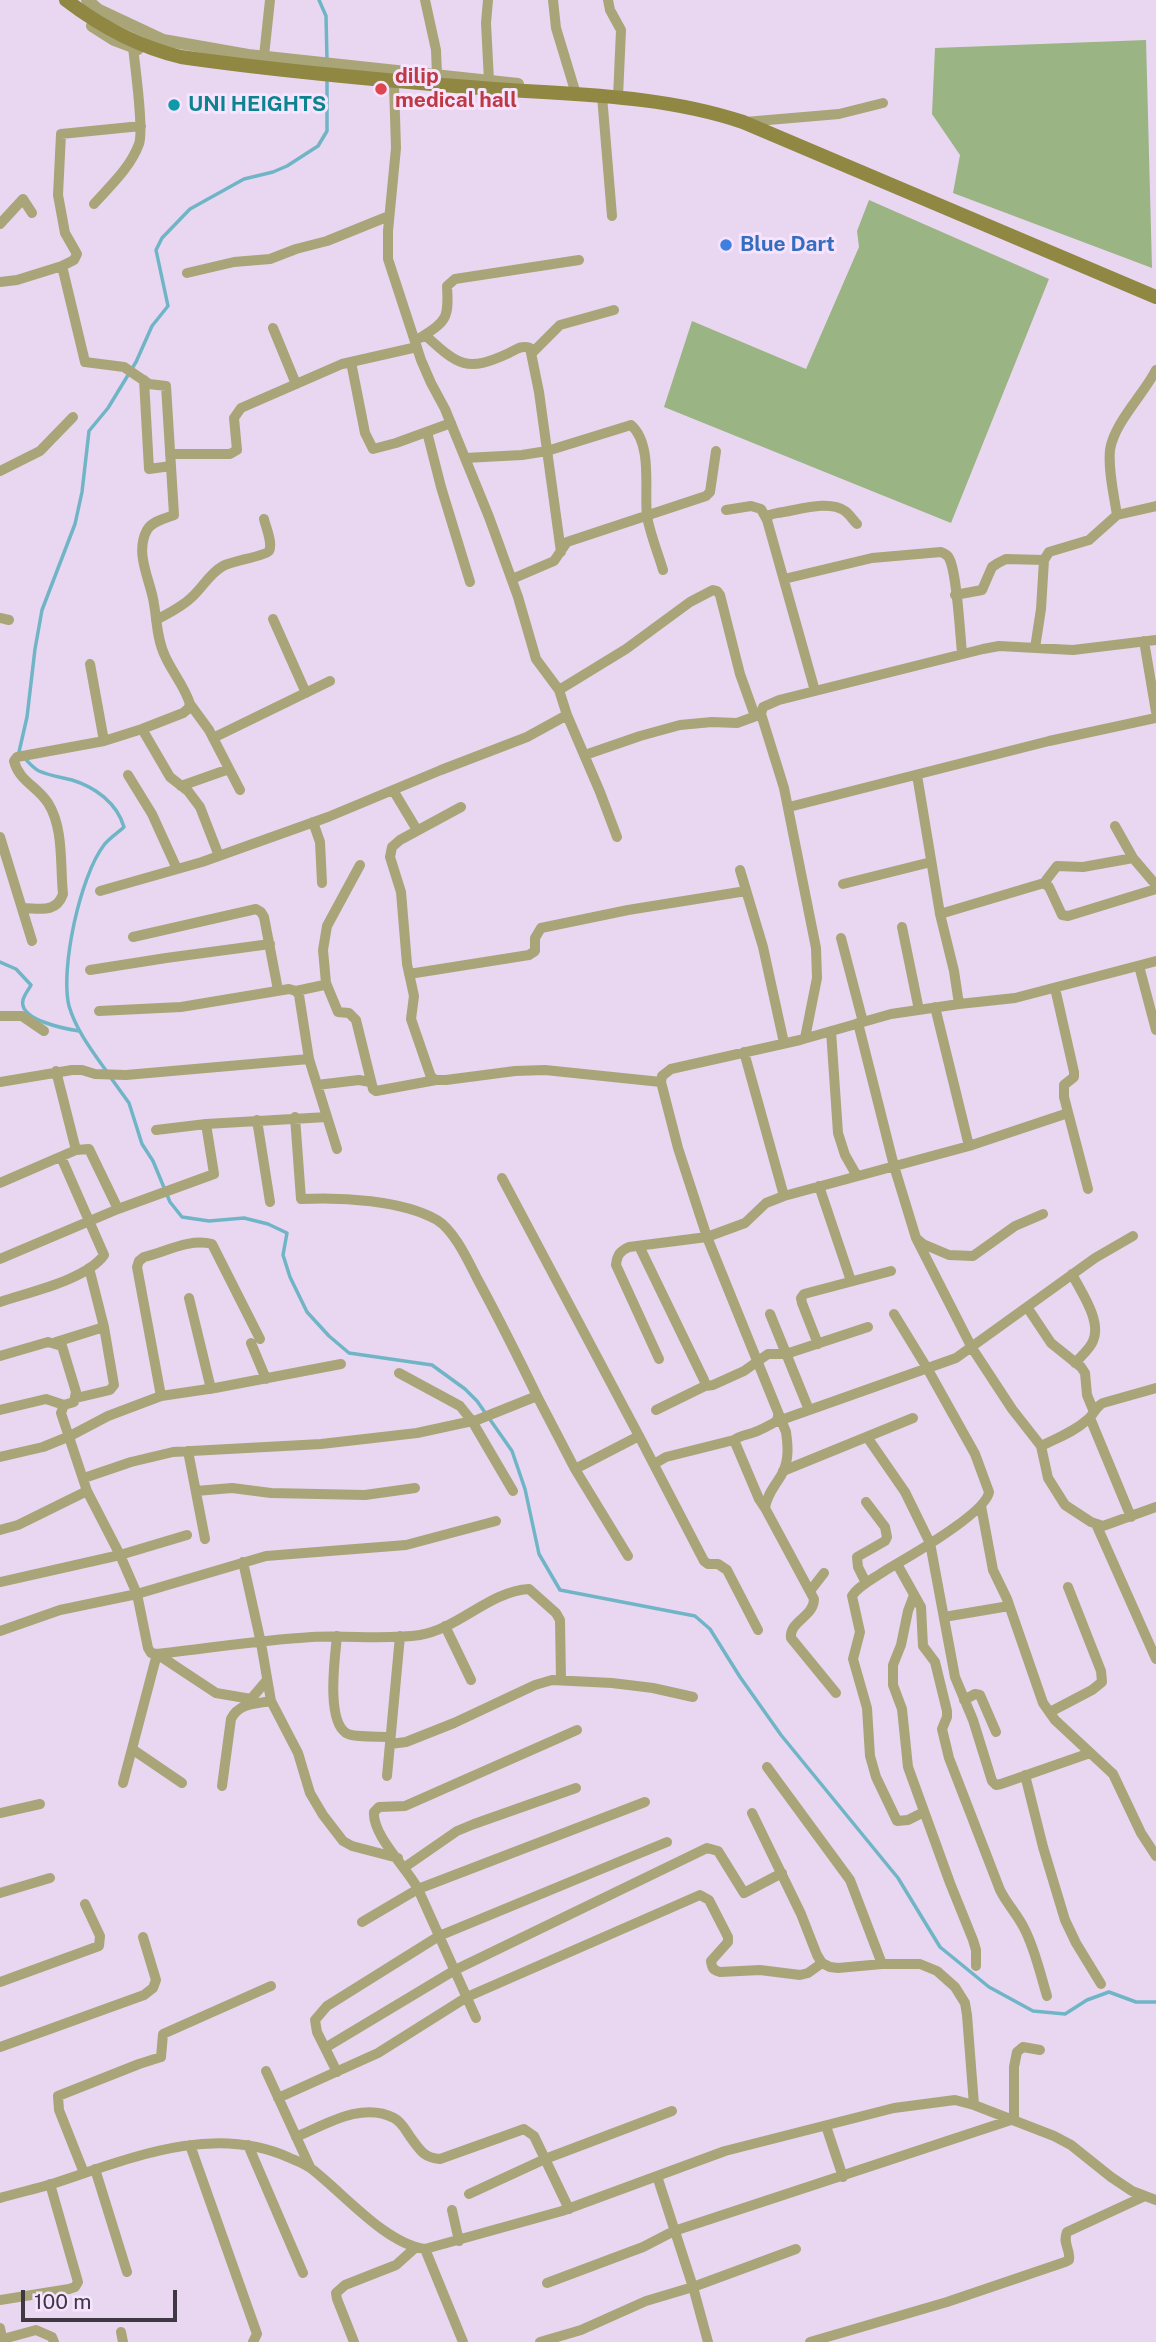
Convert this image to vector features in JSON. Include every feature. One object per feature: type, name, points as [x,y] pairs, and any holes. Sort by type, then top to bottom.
[{"type":"main road","points":[[66,0],[107,28],[156,50],[207,61],[523,88],[695,107],[743,122],[1156,297]]},
{"type":"main road","points":[[76,0],[106,21],[173,49],[327,71]]},
{"type":"street","points":[[59,0],[77,16],[114,40],[161,57],[221,67],[437,75],[536,85],[550,93]]},
{"type":"street","points":[[87,0],[99,10],[163,40],[264,56],[394,85],[534,96],[550,93]]},
{"type":"street","points":[[264,56],[270,0]]},
{"type":"street","points":[[425,0],[436,50],[437,75]]},
{"type":"street","points":[[488,0],[486,23],[489,81]]},
{"type":"street","points":[[553,0],[556,28],[576,94]]},
{"type":"street","points":[[608,0],[610,10],[621,30],[618,97]]},
{"type":"street","points":[[94,204],[127,166],[140,143],[141,126],[133,47]]},
{"type":"street","points":[[394,85],[396,148],[388,259],[419,341],[431,383],[451,423],[512,579],[536,659],[559,690],[617,837]]},
{"type":"street","points":[[602,96],[612,216]]},
{"type":"street","points":[[743,122],[839,114],[883,103]]},
{"type":"street","points":[[0,282],[17,280],[62,266],[74,260],[77,254],[65,233],[58,195],[61,134],[141,126]]},
{"type":"street","points":[[0,224],[23,198],[32,213]]},
{"type":"street","points":[[187,273],[234,262],[275,258],[389,216]]},
{"type":"street","points":[[135,375],[149,469],[171,460],[230,454],[236,450],[234,418],[241,408],[351,362],[419,341],[443,323],[448,309],[447,286],[455,279],[579,260]]},
{"type":"street","points":[[62,266],[85,362],[124,367],[149,384],[166,386],[174,515],[147,529],[142,550],[144,569],[154,602],[164,654],[240,790]]},
{"type":"street","points":[[533,352],[560,325],[614,310]]},
{"type":"street","points":[[273,328],[296,384]]},
{"type":"street","points":[[419,341],[469,365],[493,361],[523,346],[533,352],[561,552]]},
{"type":"street","points":[[351,362],[370,446],[378,449],[451,423]]},
{"type":"street","points":[[1117,515],[1110,460],[1111,447],[1116,433],[1156,370]]},
{"type":"street","points":[[0,471],[40,451],[73,417]]},
{"type":"street","points":[[465,458],[547,452],[631,425],[638,433],[646,461],[647,516],[663,570]]},
{"type":"street","points":[[427,432],[470,582]]},
{"type":"street","points":[[512,579],[554,561],[567,542],[700,498],[710,492],[716,451]]},
{"type":"street","points":[[726,510],[751,506],[761,509],[767,520],[815,691]]},
{"type":"street","points":[[767,520],[769,515],[777,513],[827,506],[846,512],[857,524]]},
{"type":"street","points":[[1035,648],[1044,559],[1049,552],[1089,540],[1117,515],[1156,506]]},
{"type":"street","points":[[156,620],[192,598],[216,570],[224,565],[265,555],[270,550],[270,543],[264,519]]},
{"type":"street","points":[[784,579],[872,558],[941,552],[950,561],[961,653]]},
{"type":"street","points":[[956,594],[982,590],[992,567],[1006,559],[1044,559]]},
{"type":"street","points":[[559,690],[626,649],[690,602],[713,590],[720,595],[740,674],[758,715],[789,807],[818,966],[806,1038]]},
{"type":"street","points":[[273,618],[306,693]]},
{"type":"street","points":[[584,755],[680,725],[737,723],[758,715],[768,704],[961,653],[999,646],[1073,650],[1150,640],[1156,712]]},
{"type":"street","points":[[90,664],[104,741]]},
{"type":"street","points":[[213,738],[330,681]]},
{"type":"street","points":[[22,908],[51,909],[59,904],[63,894],[56,822],[47,801],[19,774],[14,761],[17,757],[104,741],[183,713],[190,704]]},
{"type":"street","points":[[100,891],[219,856],[313,822],[527,737],[567,715]]},
{"type":"street","points":[[789,807],[1049,741],[1156,718]]},
{"type":"street","points":[[142,729],[170,777],[188,791],[200,807],[219,856]]},
{"type":"street","points":[[181,786],[229,769]]},
{"type":"street","points":[[128,775],[152,814],[177,869]]},
{"type":"street","points":[[917,775],[940,914],[959,1003]]},
{"type":"street","points":[[393,790],[417,830]]},
{"type":"street","points":[[436,1080],[431,1077],[427,1068],[412,1025],[414,996],[403,932],[401,892],[390,857],[392,848],[417,830],[461,807]]},
{"type":"street","points":[[313,822],[320,842],[322,883]]},
{"type":"street","points":[[1044,883],[1049,887],[1062,915],[1068,916],[1156,887],[1133,858],[1115,826]]},
{"type":"street","points":[[0,837],[32,941]]},
{"type":"street","points":[[940,914],[1044,883],[1057,866],[1083,867],[1133,858]]},
{"type":"street","points":[[843,884],[931,862]]},
{"type":"street","points":[[360,864],[327,926],[323,950],[326,983],[335,1008],[338,1012],[349,1013],[356,1020],[370,1082],[376,1091],[436,1080],[545,1070],[661,1082]]},
{"type":"street","points":[[740,870],[762,947],[784,1043]]},
{"type":"street","points":[[409,974],[530,955],[535,951],[536,938],[541,928],[628,910],[746,891]]},
{"type":"street","points":[[133,937],[256,909],[264,917],[278,990]]},
{"type":"street","points":[[902,927],[919,1010]]},
{"type":"street","points":[[841,938],[894,1166],[916,1238],[972,1348],[1012,1409],[1041,1446],[1048,1478],[1065,1505],[1096,1524],[1109,1525],[1156,1507]]},
{"type":"street","points":[[90,970],[270,944]]},
{"type":"street","points":[[765,1508],[770,1492],[783,1471],[788,1447],[781,1420],[707,1237],[678,1148],[661,1082],[662,1076],[671,1069],[860,1023],[959,1003],[1015,998],[1156,961]]},
{"type":"street","points":[[1139,966],[1156,1030]]},
{"type":"street","points":[[99,1011],[181,1007],[278,990],[296,991],[326,983]]},
{"type":"street","points":[[1055,988],[1074,1072],[1074,1077],[1064,1085],[1063,1090],[1087,1189]]},
{"type":"street","points":[[296,991],[301,1003],[309,1059],[337,1149]]},
{"type":"street","points":[[935,1007],[969,1146]]},
{"type":"street","points":[[0,1016],[22,1016],[44,1031]]},
{"type":"street","points":[[831,1031],[838,1133],[845,1155],[857,1176]]},
{"type":"street","points":[[744,1052],[784,1196]]},
{"type":"street","points":[[0,1082],[56,1071],[82,1070],[95,1074],[126,1075],[309,1059]]},
{"type":"street","points":[[56,1071],[76,1150]]},
{"type":"street","points":[[317,1085],[359,1080],[370,1082]]},
{"type":"street","points":[[659,1359],[616,1265],[622,1250],[707,1237],[746,1223],[766,1203],[784,1196],[969,1146],[1068,1114]]},
{"type":"street","points":[[156,1130],[295,1117],[327,1117]]},
{"type":"street","points":[[295,1117],[301,1199],[335,1197],[396,1205],[439,1221],[456,1241],[507,1334],[575,1469],[628,1556]]},
{"type":"street","points":[[257,1120],[270,1202]]},
{"type":"street","points":[[0,1259],[117,1209],[214,1174],[206,1124]]},
{"type":"street","points":[[0,1182],[76,1150],[89,1149],[117,1209]]},
{"type":"street","points":[[0,1302],[65,1280],[89,1268],[104,1255],[61,1157]]},
{"type":"street","points":[[502,1178],[704,1561],[718,1564],[727,1570],[758,1630]]},
{"type":"street","points":[[819,1186],[851,1281]]},
{"type":"street","points":[[916,1238],[923,1244],[949,1255],[973,1256],[1015,1226],[1043,1214]]},
{"type":"street","points":[[781,1420],[956,1358],[1072,1274],[1133,1236]]},
{"type":"street","points":[[161,1396],[137,1267],[144,1257],[188,1244],[212,1244],[256,1341],[266,1379]]},
{"type":"street","points":[[639,1246],[704,1380]]},
{"type":"street","points":[[0,1409],[46,1399],[64,1405],[74,1402],[76,1398],[110,1390],[114,1385],[104,1327],[89,1268]]},
{"type":"street","points":[[818,1344],[801,1298],[811,1291],[891,1271]]},
{"type":"street","points":[[1072,1274],[1091,1314],[1095,1332],[1090,1347],[1076,1363]]},
{"type":"street","points":[[189,1298],[211,1389]]},
{"type":"street","points":[[1027,1307],[1051,1343],[1085,1373],[1092,1415],[1130,1517]]},
{"type":"street","points":[[770,1314],[808,1410]]},
{"type":"street","points":[[894,1314],[975,1454],[989,1492],[988,1498],[981,1506],[930,1543],[866,1583],[852,1597],[860,1632],[853,1659],[867,1708],[870,1756],[876,1777],[897,1821],[908,1820],[924,1812]]},
{"type":"street","points":[[0,1356],[104,1327]]},
{"type":"street","points":[[656,1410],[744,1371],[768,1354],[786,1354],[868,1327]]},
{"type":"street","points":[[56,1342],[62,1346],[76,1398]]},
{"type":"street","points":[[0,1457],[43,1447],[108,1416],[161,1396],[341,1364]]},
{"type":"street","points":[[399,1373],[460,1406],[474,1420],[513,1491]]},
{"type":"street","points":[[1041,1446],[1075,1429],[1092,1415],[1097,1406],[1156,1388]]},
{"type":"street","points":[[84,1478],[143,1458],[188,1451],[321,1444],[417,1433],[474,1420],[537,1395]]},
{"type":"street","points":[[64,1405],[61,1413],[88,1491],[136,1594],[151,1653],[337,1636],[419,1635],[445,1626],[486,1604],[529,1589],[556,1613],[560,1620],[561,1680]]},
{"type":"street","points":[[654,1464],[666,1457],[747,1435],[777,1421],[778,1416],[781,1420]]},
{"type":"street","points":[[783,1471],[913,1418]]},
{"type":"street","points":[[575,1469],[639,1436]]},
{"type":"street","points":[[867,1437],[905,1492],[930,1543],[955,1677],[992,1781],[996,1784],[1090,1753]]},
{"type":"street","points":[[734,1440],[759,1499],[810,1591],[814,1605],[793,1628],[791,1638],[836,1693]]},
{"type":"street","points":[[188,1451],[205,1539]]},
{"type":"street","points":[[196,1491],[232,1488],[271,1493],[365,1495],[415,1488]]},
{"type":"street","points":[[0,1530],[18,1525],[88,1491]]},
{"type":"street","points":[[866,1502],[887,1533],[885,1541],[857,1557],[858,1567],[866,1583]]},
{"type":"street","points":[[981,1506],[993,1570],[1009,1606],[1037,1690],[1050,1712],[1105,1765],[1118,1783],[1141,1833],[1156,1856]]},
{"type":"street","points":[[0,1631],[60,1610],[136,1594],[275,1554],[405,1545],[496,1521]]},
{"type":"street","points":[[1096,1524],[1156,1659]]},
{"type":"street","points":[[0,1583],[120,1555],[187,1535]]},
{"type":"street","points":[[243,1562],[271,1701],[298,1753],[310,1793],[332,1829],[343,1841],[401,1863],[457,1831],[576,1788]]},
{"type":"street","points":[[897,1564],[923,1614],[923,1646],[935,1662],[947,1711],[942,1729],[954,1772],[1000,1890],[1030,1940],[1046,1996]]},
{"type":"street","points":[[810,1591],[824,1573]]},
{"type":"street","points":[[1050,1712],[1102,1682],[1101,1671],[1068,1587]]},
{"type":"street","points":[[914,1595],[892,1676],[892,1685],[902,1709],[908,1767],[973,1940],[976,1966]]},
{"type":"street","points":[[944,1617],[1009,1606]]},
{"type":"street","points":[[445,1626],[471,1680]]},
{"type":"street","points":[[337,1636],[334,1700],[340,1726],[352,1735],[406,1742],[535,1685],[561,1680],[653,1688],[693,1697]]},
{"type":"street","points":[[387,1776],[400,1636]]},
{"type":"street","points":[[157,1654],[216,1693],[251,1699],[267,1680]]},
{"type":"street","points":[[123,1783],[157,1654]]},
{"type":"street","points":[[964,1700],[975,1693],[980,1695],[996,1732]]},
{"type":"street","points":[[222,1786],[231,1719],[235,1710],[241,1706],[271,1701]]},
{"type":"street","points":[[476,2018],[418,1889],[376,1828],[374,1812],[379,1807],[405,1806],[577,1730]]},
{"type":"street","points":[[132,1749],[182,1783]]},
{"type":"street","points":[[767,1767],[850,1880],[882,1964]]},
{"type":"street","points":[[1025,1775],[1065,1920],[1101,1984]]},
{"type":"street","points":[[362,1922],[418,1889],[645,1802]]},
{"type":"street","points":[[0,1813],[40,1804]]},
{"type":"street","points":[[752,1813],[782,1872],[822,1963],[838,1968],[882,1964],[929,1966],[962,1995],[967,2015],[974,2105]]},
{"type":"street","points":[[337,2072],[317,2032],[315,2021],[320,2012],[439,1936],[667,1842]]},
{"type":"street","points":[[325,2048],[455,1970],[707,1848],[719,1851],[744,1893],[782,1872]]},
{"type":"street","points":[[0,1893],[50,1878]]},
{"type":"street","points":[[278,2098],[378,2053],[467,1997],[700,1895],[709,1900],[729,1942],[711,1961],[715,1970],[760,1970],[800,1975],[822,1963]]},
{"type":"street","points":[[0,1982],[99,1945],[100,1936],[85,1904]]},
{"type":"street","points":[[0,2047],[144,1995],[153,1988],[156,1980],[143,1937]]},
{"type":"street","points":[[84,2173],[59,2110],[58,2096],[161,2057],[163,2034],[271,1986]]},
{"type":"street","points":[[1014,2119],[1014,2067],[1017,2052],[1023,2047],[1040,2050]]},
{"type":"street","points":[[266,2071],[310,2167]]},
{"type":"street","points":[[354,2342],[336,2293],[345,2285],[396,2265],[420,2249],[459,2241],[569,2209],[725,2151],[906,2106],[955,2100],[1014,2119],[1070,2145],[1111,2177],[1151,2198]]},
{"type":"street","points":[[296,2137],[343,2117],[365,2111],[393,2117],[401,2123],[423,2154],[440,2159],[524,2129],[534,2136],[569,2209]]},
{"type":"street","points":[[469,2194],[545,2158],[671,2111]]},
{"type":"street","points":[[547,2283],[643,2247],[674,2231],[1014,2119]]},
{"type":"street","points":[[826,2126],[843,2176]]},
{"type":"street","points":[[190,2145],[257,2334],[256,2341]]},
{"type":"street","points":[[0,2198],[95,2169],[190,2145],[248,2145],[278,2152],[310,2167],[386,2232],[420,2249],[463,2342]]},
{"type":"street","points":[[248,2145],[303,2273]]},
{"type":"street","points":[[95,2169],[127,2272]]},
{"type":"street","points":[[657,2176],[708,2342]]},
{"type":"street","points":[[0,2300],[69,2289],[75,2287],[78,2282],[50,2184]]},
{"type":"street","points":[[810,2342],[947,2302],[1065,2262],[1070,2256],[1065,2244],[1067,2232],[1151,2198]]},
{"type":"street","points":[[452,2210],[459,2241]]},
{"type":"street","points":[[540,2342],[581,2330],[646,2301],[693,2287],[796,2249]]},
{"type":"street","points":[[2,2337],[36,2330],[52,2337],[54,2342]]},
{"type":"green space","points":[[1146,40],[1152,268],[953,193],[960,155],[932,114],[935,48]]},
{"type":"green space","points":[[869,200],[1049,279],[951,523],[664,407],[692,321],[806,369],[859,247],[857,231]]},
{"type":"waterway","points":[[319,0],[326,16],[327,60]]},
{"type":"waterway","points":[[107,1072],[72,1015],[67,990],[67,970],[74,923],[87,878],[104,845],[124,827],[121,818],[104,797],[81,783],[39,771],[19,752],[27,717],[42,610],[75,524],[82,492],[89,431],[108,408],[136,362],[152,326],[168,306],[156,250],[162,238],[190,209],[244,179],[287,166],[318,146],[327,131],[327,78]]},
{"type":"waterway","points":[[0,962],[16,969],[31,985],[23,1000],[23,1007],[28,1013],[44,1022],[79,1031]]},
{"type":"waterway","points":[[111,1078],[129,1103],[142,1144],[153,1161],[170,1202],[182,1217],[209,1221],[244,1218],[268,1224],[287,1233],[283,1255],[290,1277],[307,1312],[329,1336],[349,1353],[432,1365],[477,1401],[512,1451],[525,1489],[539,1554],[560,1590],[695,1616],[710,1629],[781,1735],[898,1878],[940,1947],[989,1987],[1033,2011],[1065,2014],[1087,2000],[1109,1992],[1136,2002],[1156,2002]]},
{"type":"place","name":"dilip medical hall","points":[[381,89]]},
{"type":"place","name":"UNI HEIGHTS","points":[[174,105]]},
{"type":"place","name":"Blue Dart","points":[[726,245]]}]
